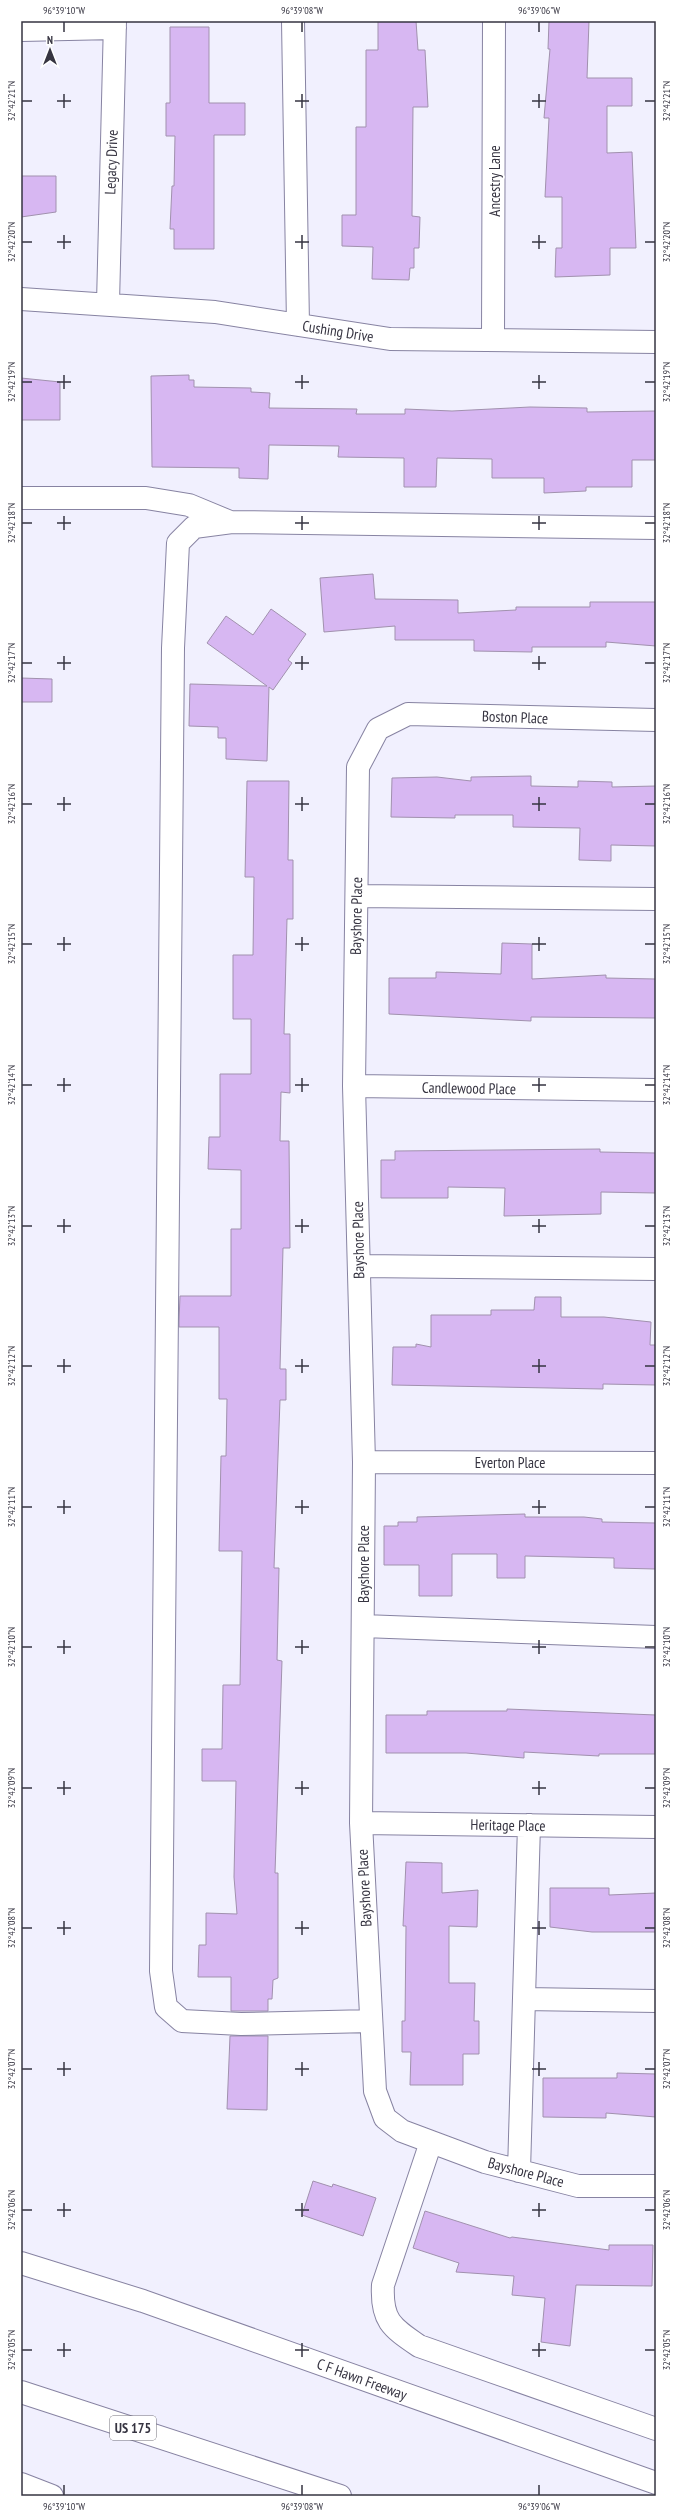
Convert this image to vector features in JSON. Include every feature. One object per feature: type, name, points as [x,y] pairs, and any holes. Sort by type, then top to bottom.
[{"type":"main road","points":[[293,21],[298,325]]},
{"type":"main road","name":"Ancestry Lane","points":[[493,340],[494,21]]},
{"type":"main road","points":[[21,30],[115,24]]},
{"type":"main road","name":"Legacy Drive","points":[[108,303],[115,24]]},
{"type":"main road","name":"Cushing Drive","points":[[21,299],[108,303],[215,312],[390,339],[656,342]]},
{"type":"main road","points":[[21,498],[146,498],[189,504],[232,522]]},
{"type":"main road","points":[[371,2021],[241,2024],[182,2021],[166,2007],[161,1970],[172,648],[178,543],[194,527],[232,522],[656,528]]},
{"type":"main road","name":"Boston Place","points":[[378,729],[408,714],[656,720]]},
{"type":"main road","name":"Bayshore Place","points":[[378,729],[358,767],[354,1086],[364,1462],[361,1823],[375,2091],[385,2118],[402,2132],[485,2162],[578,2186],[656,2186]]},
{"type":"main road","points":[[356,896],[656,899]]},
{"type":"main road","name":"Candlewood Place","points":[[354,1086],[656,1090]]},
{"type":"main road","points":[[359,1266],[656,1269]]},
{"type":"main road","name":"Everton Place","points":[[364,1462],[656,1463]]},
{"type":"main road","points":[[362,1626],[656,1637]]},
{"type":"main road","name":"Heritage Place","points":[[361,1823],[656,1827]]},
{"type":"main road","points":[[519,2171],[529,1825]]},
{"type":"main road","points":[[524,1999],[656,2001]]},
{"type":"main road","points":[[431,2142],[383,2285],[382,2303],[386,2319],[396,2330],[419,2346],[656,2429]]},
{"type":"main road","name":"C F Hawn Freeway","points":[[21,2263],[143,2302],[656,2483]]},
{"type":"main road","name":"US 175","points":[[21,2392],[340,2496]]},
{"type":"main road","points":[[21,2484],[52,2496]]},
{"type":"building","points":[[378,21],[416,21],[418,50],[425,50],[428,107],[413,107],[412,216],[420,217],[419,248],[414,248],[414,268],[410,268],[409,280],[372,279],[373,247],[342,246],[342,215],[356,215],[356,127],[366,127],[366,50],[378,50]]},
{"type":"building","points":[[549,21],[589,21],[587,78],[632,78],[632,106],[607,106],[607,153],[632,152],[636,248],[610,248],[610,275],[555,277],[556,248],[562,248],[562,197],[545,197],[549,118],[544,118],[550,49],[548,49]]},
{"type":"building","points":[[170,27],[209,27],[209,103],[245,103],[245,135],[214,135],[214,249],[174,249],[174,229],[170,229],[172,186],[174,186],[175,136],[166,136],[166,103],[170,103]]},
{"type":"building","points":[[21,176],[56,176],[56,212],[21,217]]},
{"type":"building","points":[[189,375],[189,380],[194,380],[194,387],[251,388],[251,392],[270,393],[269,408],[357,409],[356,414],[405,414],[405,409],[452,411],[530,407],[587,408],[587,412],[656,411],[656,460],[632,460],[632,487],[586,487],[586,491],[544,493],[544,478],[492,478],[492,459],[437,458],[436,487],[404,487],[404,458],[338,457],[339,446],[269,445],[268,479],[239,478],[239,468],[152,467],[151,376]]},
{"type":"building","points":[[21,378],[60,382],[60,420],[21,420]]},
{"type":"building","points":[[373,574],[375,599],[458,600],[458,613],[516,610],[516,607],[590,607],[590,602],[656,602],[656,646],[606,642],[606,647],[532,647],[532,652],[474,651],[474,640],[395,640],[395,626],[324,632],[320,578]]},
{"type":"building","points":[[271,609],[306,634],[288,660],[292,663],[273,690],[269,687],[267,761],[226,759],[226,738],[218,738],[218,727],[189,726],[190,684],[267,686],[207,643],[226,616],[253,635]]},
{"type":"building","points":[[21,678],[52,679],[52,702],[21,702]]},
{"type":"building","points":[[531,776],[531,786],[578,787],[578,781],[612,782],[612,787],[656,786],[656,846],[611,845],[611,861],[579,860],[580,828],[513,827],[513,815],[455,815],[455,818],[391,817],[392,778],[437,777],[471,781],[471,777]]},
{"type":"building","points":[[247,781],[289,781],[288,860],[293,860],[293,919],[287,919],[284,1034],[290,1034],[290,1093],[281,1092],[280,1141],[289,1141],[290,1248],[283,1248],[280,1369],[286,1369],[286,1400],[280,1400],[274,1568],[279,1568],[277,1660],[282,1661],[275,1873],[278,1873],[278,1978],[273,1980],[272,1999],[268,1999],[268,2011],[231,2011],[231,1977],[198,1977],[199,1945],[206,1945],[206,1913],[237,1914],[234,1877],[236,1781],[202,1781],[202,1749],[222,1749],[223,1685],[240,1685],[242,1551],[219,1551],[221,1456],[226,1456],[227,1399],[219,1399],[219,1327],[179,1327],[180,1296],[231,1296],[231,1229],[241,1229],[241,1170],[208,1169],[209,1137],[220,1137],[220,1074],[251,1074],[251,1019],[233,1019],[233,955],[253,955],[254,877],[245,877]]},
{"type":"building","points":[[502,943],[532,944],[532,979],[606,975],[606,978],[656,979],[656,1018],[531,1017],[531,1021],[389,1014],[389,978],[436,978],[436,972],[501,974]]},
{"type":"building","points":[[600,1149],[600,1152],[656,1153],[656,1193],[601,1192],[601,1214],[504,1216],[505,1188],[448,1187],[448,1198],[381,1198],[381,1160],[395,1160],[395,1151]]},
{"type":"building","points":[[535,1297],[561,1297],[561,1317],[604,1317],[651,1322],[650,1345],[656,1345],[656,1385],[603,1384],[603,1389],[392,1385],[393,1347],[416,1347],[416,1344],[431,1347],[431,1315],[491,1315],[491,1310],[534,1310]]},
{"type":"building","points":[[525,1514],[525,1517],[584,1517],[602,1519],[602,1522],[656,1523],[656,1569],[614,1568],[614,1558],[525,1556],[525,1578],[497,1578],[497,1554],[452,1554],[452,1596],[419,1596],[419,1565],[384,1565],[384,1526],[398,1526],[398,1522],[417,1522],[417,1517]]},
{"type":"building","points":[[507,1709],[656,1715],[656,1754],[599,1754],[599,1756],[524,1752],[524,1758],[466,1753],[386,1753],[386,1715],[427,1715],[427,1711],[507,1711]]},
{"type":"building","points":[[406,1862],[442,1863],[442,1893],[478,1890],[477,1927],[449,1926],[449,1983],[475,1983],[474,2021],[479,2021],[479,2054],[463,2054],[463,2085],[410,2085],[411,2052],[402,2052],[402,2021],[405,2021],[406,1926],[403,1926]]},
{"type":"building","points":[[550,1888],[609,1888],[609,1895],[656,1893],[656,1932],[592,1932],[550,1927]]},
{"type":"building","points":[[230,2036],[268,2036],[267,2110],[227,2109]]},
{"type":"building","points":[[617,2073],[656,2074],[656,2117],[606,2113],[606,2118],[543,2117],[543,2078],[617,2078]]},
{"type":"building","points":[[313,2181],[332,2187],[333,2184],[376,2198],[363,2236],[302,2215]]},
{"type":"building","points":[[425,2211],[510,2238],[512,2237],[609,2250],[609,2245],[653,2245],[652,2286],[576,2285],[570,2346],[541,2342],[545,2298],[512,2295],[514,2276],[456,2272],[459,2263],[413,2248]]}]
